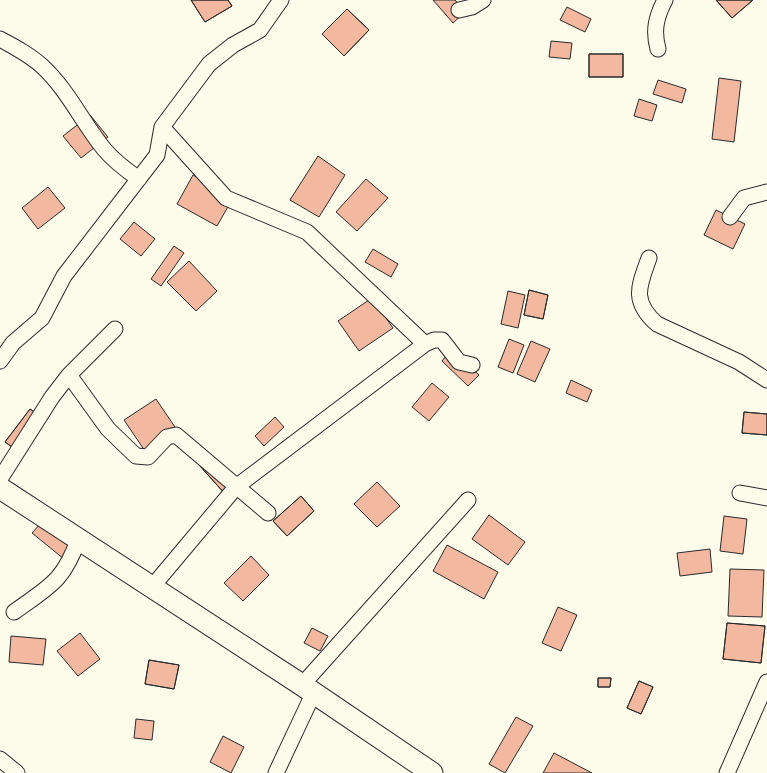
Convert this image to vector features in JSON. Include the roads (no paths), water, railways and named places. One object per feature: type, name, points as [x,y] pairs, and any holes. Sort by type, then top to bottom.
[{"type":"street","points":[[157,155],[162,128],[209,64],[233,45],[260,30],[281,0]]},
{"type":"street","points":[[459,10],[472,7],[483,0]]},
{"type":"street","points":[[658,50],[655,36],[656,20],[666,0]]},
{"type":"street","points":[[0,39],[42,65],[63,89],[104,149],[120,166],[139,179]]},
{"type":"street","points":[[162,128],[175,145],[226,198],[307,232],[425,344]]},
{"type":"street","points":[[0,361],[13,343],[42,318],[64,276],[157,155],[175,145]]},
{"type":"street","points":[[730,217],[744,198],[767,192]]},
{"type":"street","points":[[649,258],[639,286],[640,302],[646,314],[657,324],[739,362],[767,380]]},
{"type":"street","points":[[0,479],[52,397],[69,374],[115,329]]},
{"type":"street","points":[[152,587],[236,487],[425,344],[434,340],[442,340],[459,362],[472,364]]},
{"type":"street","points":[[69,374],[108,429],[136,456],[148,457],[167,437],[176,435],[268,513]]},
{"type":"street","points":[[0,488],[308,689],[432,773]]},
{"type":"street","points":[[740,493],[767,498]]},
{"type":"street","points":[[276,773],[308,689],[468,500]]},
{"type":"street","points":[[14,612],[59,579],[70,562],[78,538]]},
{"type":"street","points":[[727,773],[767,682]]},
{"type":"street","points":[[0,759],[17,773]]}]
